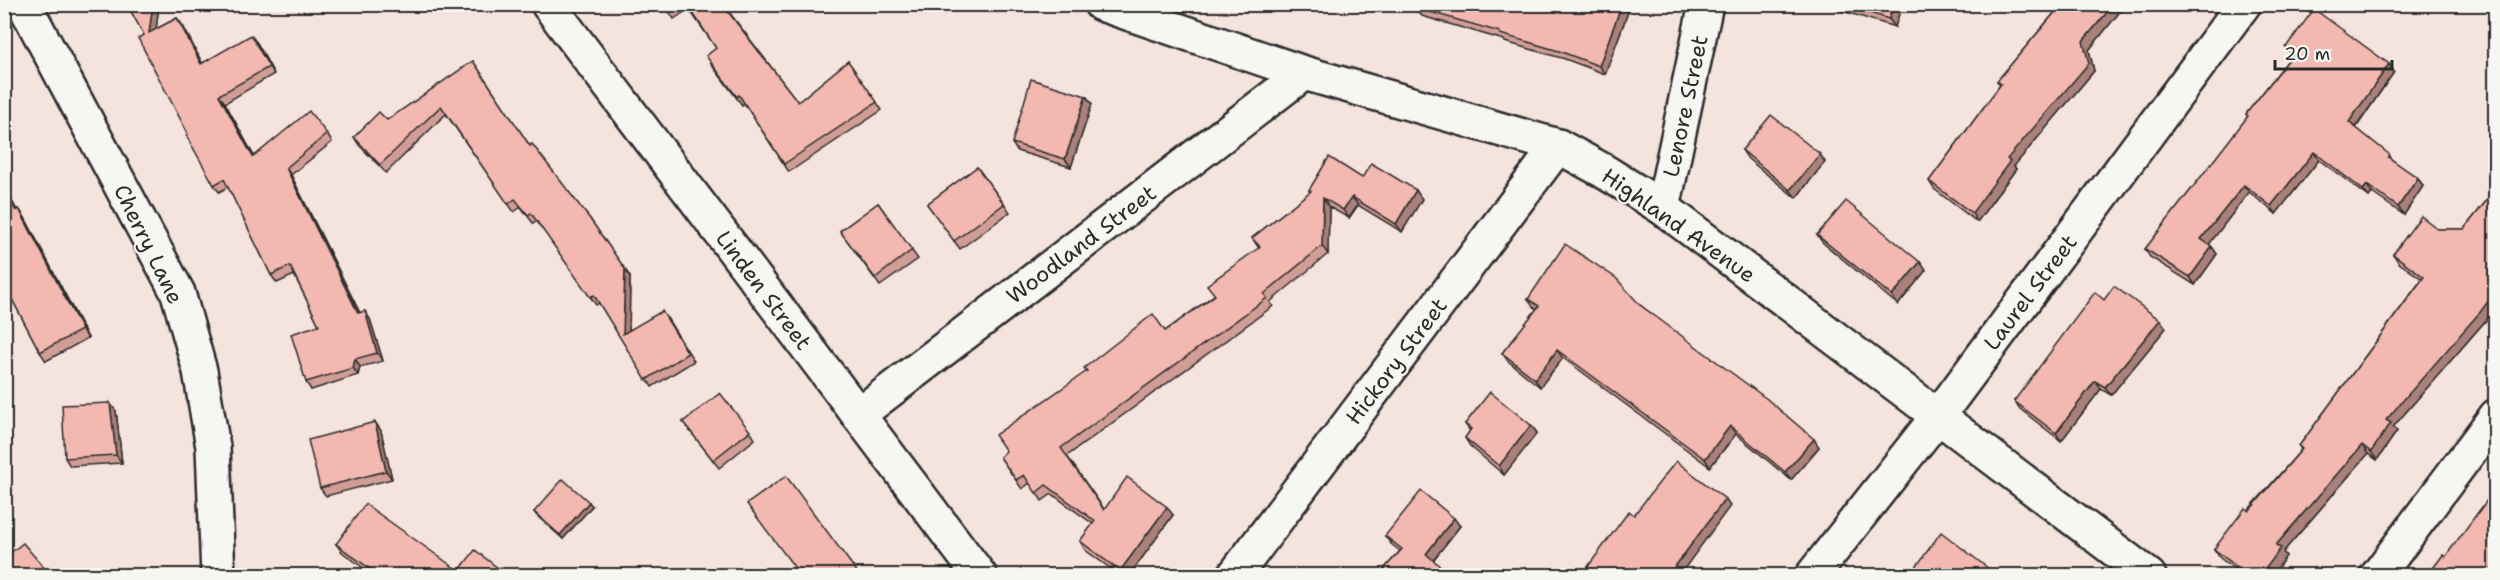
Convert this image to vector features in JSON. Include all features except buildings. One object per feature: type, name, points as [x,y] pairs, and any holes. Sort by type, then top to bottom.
[{"type":"street","name":"Cherry Lane","points":[[24,4],[178,293],[200,371],[213,447],[218,576]]},
{"type":"street","name":"Linden Street","points":[[548,4],[980,576]]},
{"type":"street","name":"Highland Avenue","points":[[1101,4],[1304,73],[1558,146],[1602,170],[1663,208],[2149,576]]},
{"type":"street","name":"Lenore Street","points":[[1663,208],[1706,4]]},
{"type":"street","name":"Laurel Street","points":[[1812,576],[1938,416],[2244,4]]},
{"type":"street","name":"Woodland Street","points":[[858,415],[1304,73]]},
{"type":"street","name":"Hickory Street","points":[[1234,576],[1558,146]]},
{"type":"street","points":[[2377,576],[2496,416]]}]
